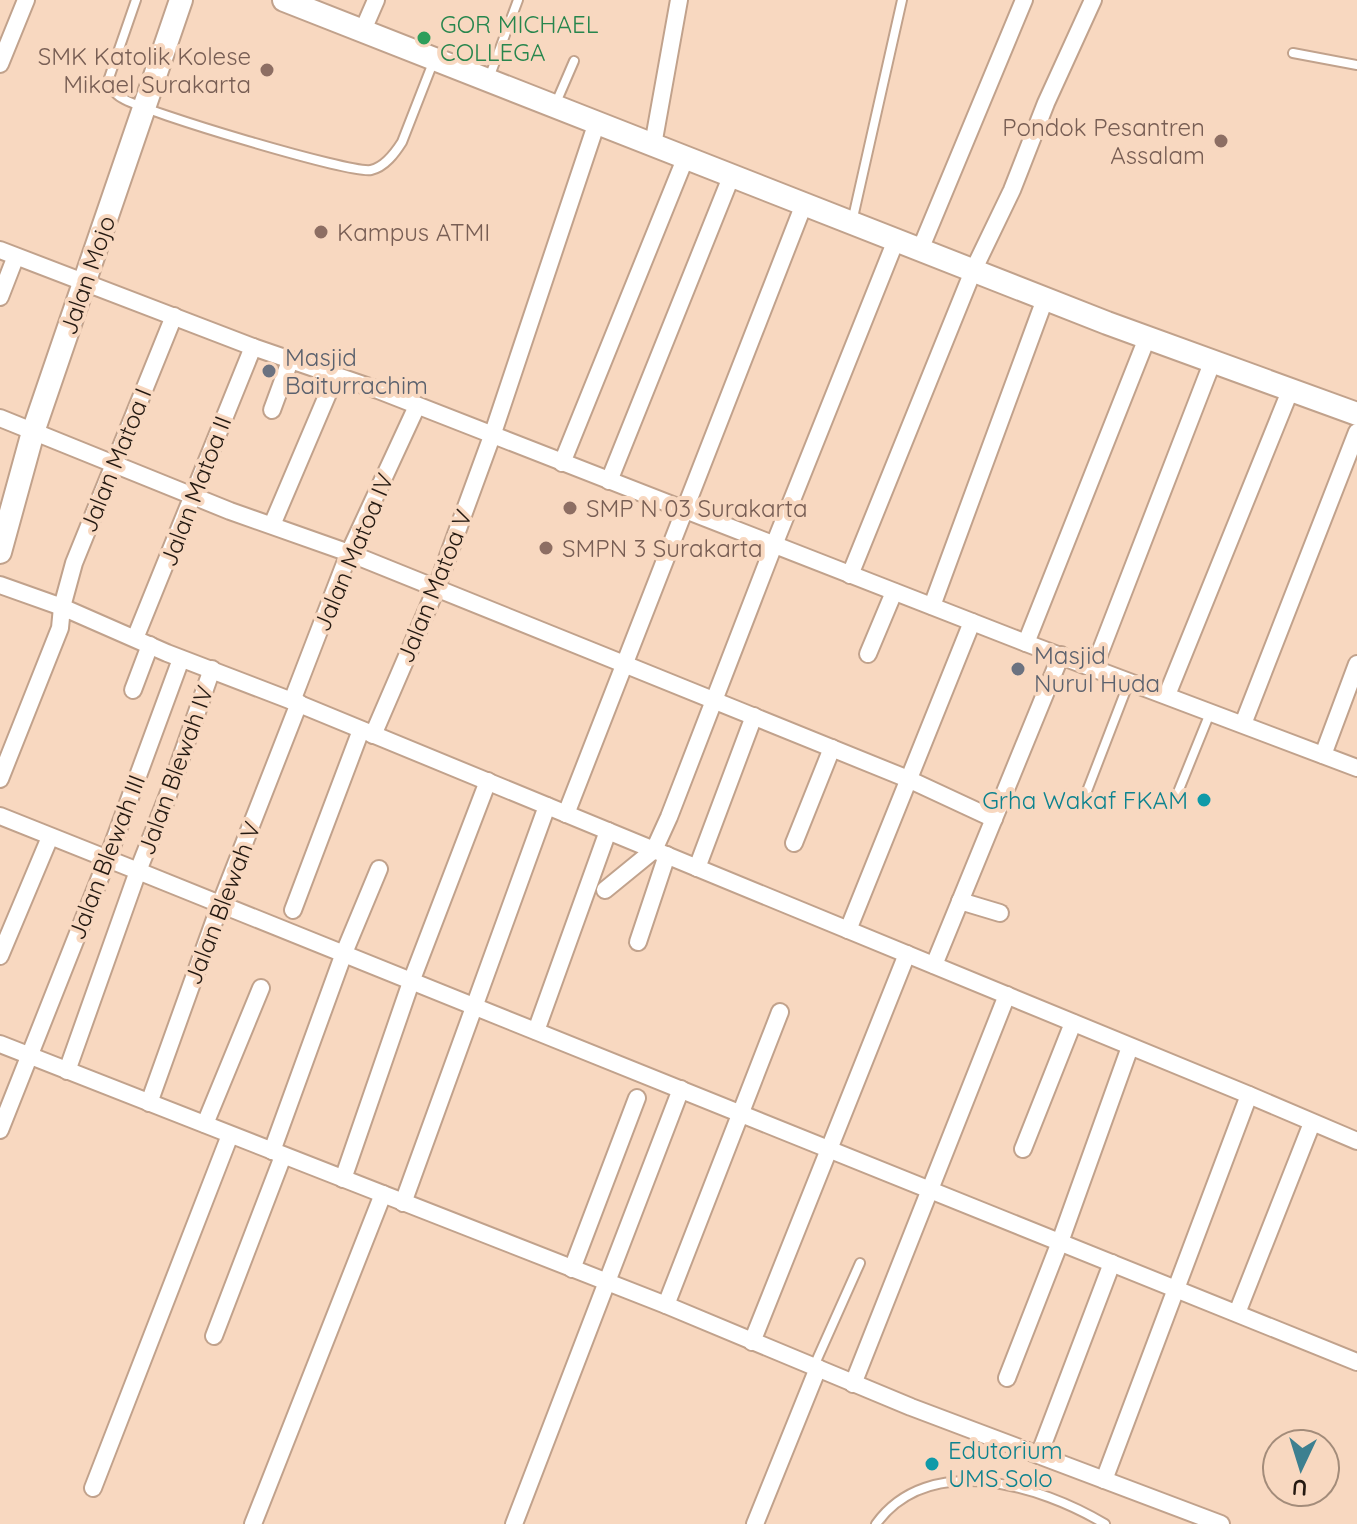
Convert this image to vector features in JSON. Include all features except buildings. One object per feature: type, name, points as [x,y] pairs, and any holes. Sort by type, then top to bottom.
[{"type":"street","points":[[0,64],[26,0]]},
{"type":"street","name":"Jalan Mojo","points":[[0,552],[33,432],[181,0]]},
{"type":"street","points":[[284,0],[326,7],[363,30],[596,125],[1212,363],[1357,414]]},
{"type":"street","points":[[363,30],[376,0]]},
{"type":"street","points":[[653,145],[679,0]]},
{"type":"street","points":[[920,250],[1024,0]]},
{"type":"street","points":[[850,575],[973,271],[1012,190],[1046,103],[1093,0]]},
{"type":"street","name":"Jalan Matoa V","points":[[293,910],[367,733],[436,589],[492,436],[596,125]]},
{"type":"street","points":[[562,463],[685,159]]},
{"type":"street","points":[[609,481],[731,177]]},
{"type":"street","points":[[566,814],[804,204]]},
{"type":"street","points":[[638,942],[660,853],[713,700],[896,240]]},
{"type":"street","points":[[0,250],[417,406],[1357,768]]},
{"type":"street","points":[[0,297],[14,261]]},
{"type":"street","points":[[932,606],[1045,299]]},
{"type":"street","name":"Jalan Matoa I","points":[[0,779],[60,628],[62,607],[74,563],[174,316]]},
{"type":"street","points":[[1026,643],[1147,338]]},
{"type":"street","name":"Jalan Matoa II","points":[[133,690],[143,640],[192,495],[253,347]]},
{"type":"street","points":[[272,410],[290,361]]},
{"type":"street","points":[[1094,668],[1212,363]]},
{"type":"street","points":[[272,525],[335,377]]},
{"type":"street","points":[[1167,695],[1290,391]]},
{"type":"street","name":"Jalan Matoa IV","points":[[296,702],[349,553],[417,406]]},
{"type":"street","points":[[0,418],[192,495],[349,553],[754,716],[908,779],[994,819]]},
{"type":"street","points":[[1243,724],[1357,432]]},
{"type":"street","points":[[0,585],[296,702],[1357,1141]]},
{"type":"street","points":[[868,654],[894,592]]},
{"type":"street","points":[[848,930],[972,622]]},
{"type":"street","points":[[934,965],[1061,655]]},
{"type":"street","name":"Jalan Blewah III","points":[[0,1130],[107,860],[181,659]]},
{"type":"street","points":[[1323,755],[1357,664]]},
{"type":"street","name":"Jalan Blewah IV","points":[[67,1071],[212,669]]},
{"type":"street","name":"Jalan Blewah V","points":[[149,1103],[296,702]]},
{"type":"street","points":[[697,868],[754,716]]},
{"type":"street","points":[[794,843],[832,748]]},
{"type":"street","points":[[343,1179],[411,982],[488,781]]},
{"type":"street","points":[[403,1203],[547,806]]},
{"type":"street","points":[[0,816],[1357,1361]]},
{"type":"street","points":[[536,1031],[608,831]]},
{"type":"street","points":[[0,956],[50,837]]},
{"type":"street","points":[[605,890],[660,853]]},
{"type":"street","points":[[214,1336],[344,953],[379,869]]},
{"type":"street","points":[[960,901],[1000,913]]},
{"type":"street","points":[[752,1342],[907,954]]},
{"type":"street","points":[[205,1124],[261,988]]},
{"type":"street","points":[[853,1384],[1007,995]]},
{"type":"street","points":[[666,1305],[780,1012]]},
{"type":"street","points":[[1023,1149],[1073,1023]]},
{"type":"street","points":[[0,1044],[666,1305],[853,1384],[1221,1524]]},
{"type":"street","points":[[1007,1378],[1130,1047]]},
{"type":"street","points":[[514,1524],[681,1089]]},
{"type":"street","points":[[1104,1480],[1249,1095]]},
{"type":"street","points":[[572,1269],[637,1098]]},
{"type":"street","points":[[1237,1313],[1312,1123]]},
{"type":"street","points":[[93,1488],[230,1135]]},
{"type":"street","points":[[253,1524],[383,1194]]},
{"type":"street","points":[[1039,1455],[1112,1263]]},
{"type":"street","points":[[755,1524],[816,1368]]},
{"type":"lane","points":[[136,0],[109,78],[112,90],[144,108],[342,168],[373,170],[384,164],[402,142],[435,59]]},
{"type":"lane","points":[[488,81],[518,0]]},
{"type":"lane","points":[[852,223],[902,0]]},
{"type":"lane","points":[[1293,53],[1357,65]]},
{"type":"lane","points":[[554,107],[574,61]]},
{"type":"lane","points":[[1087,791],[1129,681]]},
{"type":"lane","points":[[1174,802],[1211,712]]},
{"type":"lane","points":[[816,1368],[860,1263]]},
{"type":"lane","points":[[876,1524],[905,1495],[928,1486],[981,1481],[1017,1488],[1064,1503],[1105,1524]]},
{"type":"place","name":"GOR MICHAEL COLLEGA","points":[[424,38]]},
{"type":"place","name":"SMK Katolik Kolese Mikael Surakarta","points":[[267,70]]},
{"type":"place","name":"Pondok Pesantren Assalam","points":[[1221,141]]},
{"type":"place","name":"Kampus ATMI","points":[[321,232]]},
{"type":"place","name":"Masjid Baiturrachim","points":[[269,371]]},
{"type":"place","name":"SMP N 03 Surakarta","points":[[570,508]]},
{"type":"place","name":"SMPN 3 Surakarta","points":[[546,548]]},
{"type":"place","name":"Masjid Nurul Huda","points":[[1018,669]]},
{"type":"place","name":"Grha Wakaf FKAM","points":[[1204,800]]},
{"type":"place","name":"Edutorium UMS Solo","points":[[932,1464]]}]
